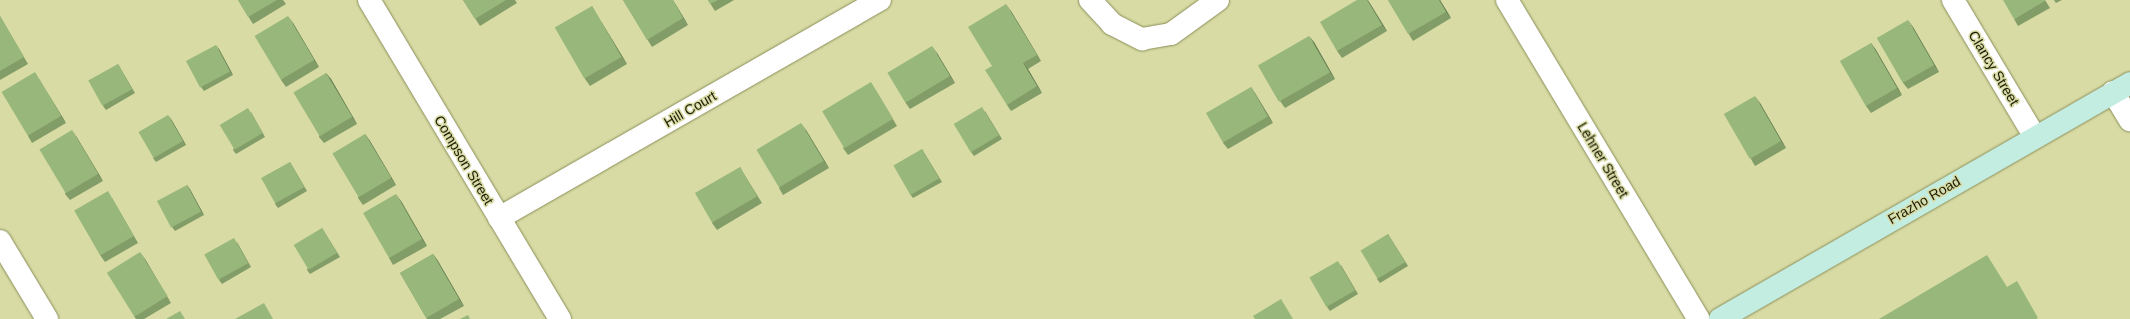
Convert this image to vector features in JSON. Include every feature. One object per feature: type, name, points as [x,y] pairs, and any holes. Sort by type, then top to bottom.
[{"type":"street","name":"Compson Street","points":[[369,0],[560,319]]},
{"type":"street","name":"Hill Court","points":[[499,218],[880,0]]},
{"type":"street","points":[[1090,0],[1112,24],[1142,39],[1171,34],[1218,0]]},
{"type":"street","name":"Lehner Street","points":[[1507,0],[1699,319]]},
{"type":"street","name":"Clancy Street","points":[[1953,0],[2034,137]]},
{"type":"street","points":[[2122,88],[2130,120]]},
{"type":"street","name":"Frazho Road","points":[[1720,319],[2034,137],[2122,88]]},
{"type":"street","points":[[0,241],[47,319]]},
{"type":"building","points":[[238,0],[277,0],[248,17]]},
{"type":"building","points":[[463,0],[506,0],[475,19]]},
{"type":"building","points":[[623,0],[673,0],[683,18],[647,40]]},
{"type":"building","points":[[708,0],[718,0],[710,4]]},
{"type":"building","points":[[1357,0],[1367,0],[1382,25],[1337,51],[1320,22]]},
{"type":"building","points":[[1388,0],[1439,0],[1446,12],[1408,34]]},
{"type":"building","points":[[2003,0],[2044,0],[2045,1],[2014,19]]},
{"type":"building","points":[[1006,4],[1037,55],[1023,63],[1037,86],[1007,105],[985,70],[992,66],[968,27]]},
{"type":"building","points":[[592,6],[622,57],[584,79],[555,28]]},
{"type":"building","points":[[0,16],[24,57],[0,71]]},
{"type":"building","points":[[288,16],[314,60],[281,80],[255,36]]},
{"type":"building","points":[[1908,20],[1934,65],[1903,83],[1877,38]]},
{"type":"building","points":[[1309,36],[1330,72],[1279,102],[1258,66]]},
{"type":"building","points":[[1871,43],[1897,88],[1866,106],[1840,61]]},
{"type":"building","points":[[216,45],[230,71],[200,87],[186,61]]},
{"type":"building","points":[[932,46],[950,76],[905,103],[887,73]]},
{"type":"building","points":[[118,64],[132,89],[102,106],[88,80]]},
{"type":"building","points":[[35,72],[61,116],[28,136],[2,92]]},
{"type":"building","points":[[326,73],[352,117],[320,136],[293,93]]},
{"type":"building","points":[[871,82],[893,119],[844,148],[822,111]]},
{"type":"building","points":[[1251,87],[1268,116],[1223,142],[1206,113]]},
{"type":"building","points":[[1755,96],[1781,141],[1750,159],[1724,114]]},
{"type":"building","points":[[982,107],[999,135],[971,152],[954,124]]},
{"type":"building","points":[[248,108],[263,133],[235,150],[220,125]]},
{"type":"building","points":[[168,115],[183,141],[154,158],[139,132]]},
{"type":"building","points":[[801,123],[824,161],[779,187],[756,150]]},
{"type":"building","points":[[72,130],[98,174],[66,193],[39,150]]},
{"type":"building","points":[[365,134],[391,178],[359,197],[332,154]]},
{"type":"building","points":[[922,149],[939,178],[910,195],[893,166]]},
{"type":"building","points":[[290,162],[304,187],[275,203],[261,178]]},
{"type":"building","points":[[740,167],[757,196],[712,222],[695,193]]},
{"type":"building","points":[[187,185],[201,211],[171,227],[157,201]]},
{"type":"building","points":[[108,191],[134,236],[100,256],[74,210]]},
{"type":"building","points":[[396,194],[422,239],[389,258],[363,213]]},
{"type":"building","points":[[322,228],[337,253],[309,270],[294,245]]},
{"type":"building","points":[[1388,234],[1405,262],[1378,279],[1361,250]]},
{"type":"building","points":[[234,238],[248,263],[218,280],[204,254]]},
{"type":"building","points":[[140,252],[168,296],[134,317],[107,273]]},
{"type":"building","points":[[433,254],[459,299],[426,318],[400,273]]},
{"type":"building","points":[[1987,255],[2007,287],[2017,281],[2038,318],[1879,319]]},
{"type":"building","points":[[1338,261],[1355,290],[1326,307],[1309,278]]},
{"type":"building","points":[[1281,299],[1293,319],[1255,319],[1253,316]]},
{"type":"building","points":[[264,303],[273,319],[235,319]]},
{"type":"building","points":[[180,311],[185,319],[166,319]]},
{"type":"building","points":[[468,315],[470,319],[460,319]]}]
